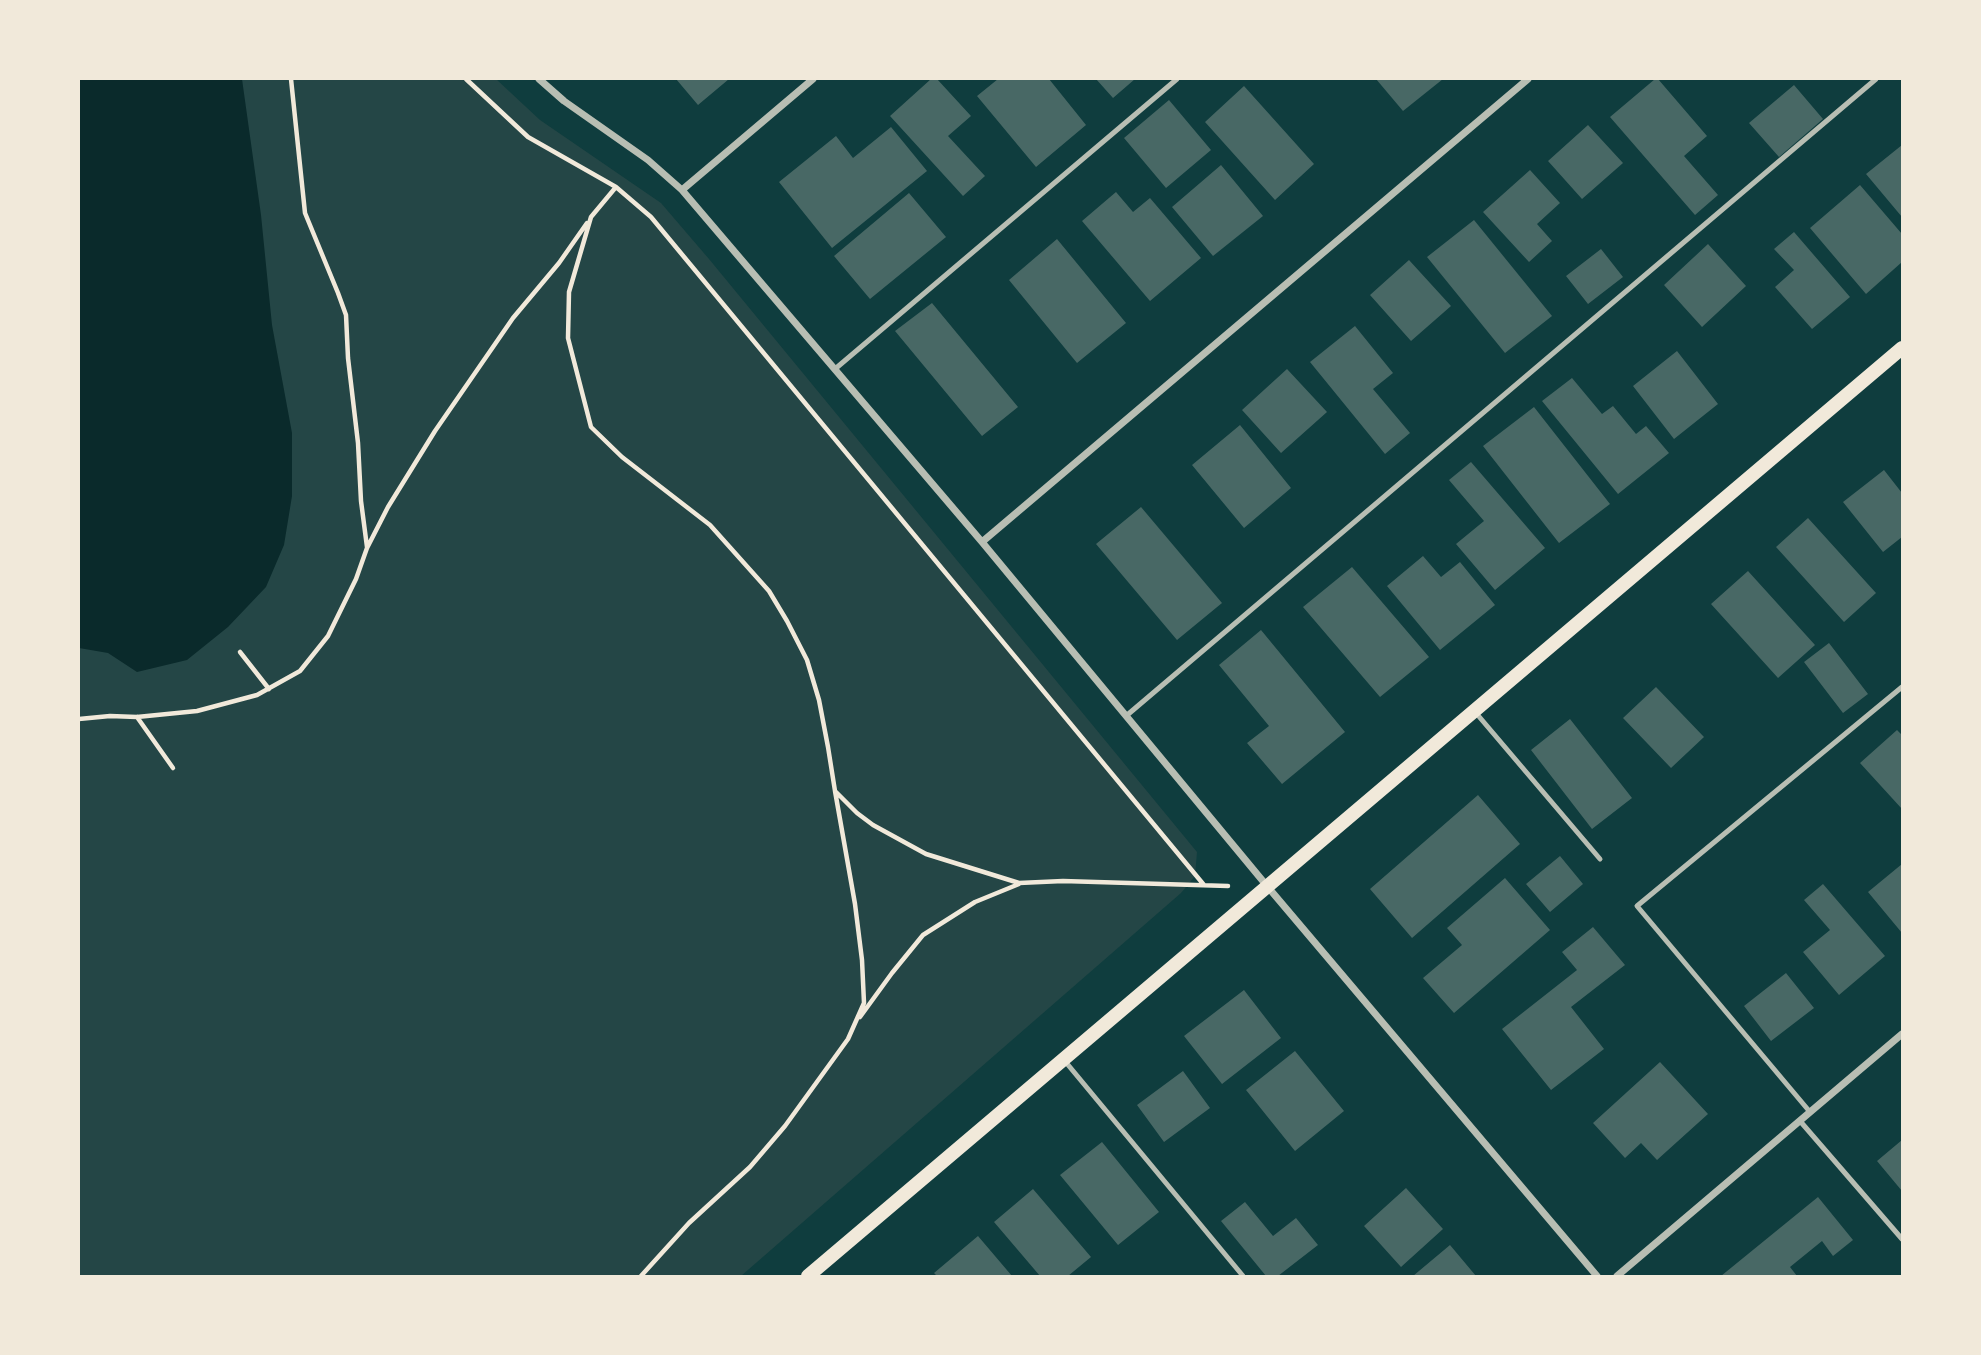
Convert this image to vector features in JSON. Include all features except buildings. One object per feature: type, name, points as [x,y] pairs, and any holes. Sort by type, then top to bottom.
[{"type":"main road","points":[[808,1276],[1902,348]]},
{"type":"street","points":[[539,79],[564,101],[648,160],[682,190],[982,542],[1268,887],[1597,1276]]},
{"type":"street","points":[[682,190],[813,79]]},
{"type":"street","points":[[982,542],[1528,79]]},
{"type":"street","points":[[1617,1276],[1902,1034]]},
{"type":"lane","points":[[835,369],[1177,79]]},
{"type":"lane","points":[[1126,716],[1877,79]]},
{"type":"lane","points":[[1810,1112],[1637,906],[1902,687]]},
{"type":"lane","points":[[1474,711],[1601,859]]},
{"type":"lane","points":[[1063,1059],[1243,1276]]},
{"type":"lane","points":[[1801,1121],[1902,1239]]},
{"type":"lane","points":[[1230,1276],[1238,1270]]},
{"type":"path","points":[[291,79],[305,212],[346,315],[367,548]]},
{"type":"path","points":[[466,79],[528,137],[616,187],[651,217],[1204,886]]},
{"type":"path","points":[[79,719],[110,716],[137,718],[197,711],[257,695],[300,671],[328,636],[388,507],[442,421],[513,318],[559,263],[591,216],[616,187]]},
{"type":"path","points":[[591,216],[569,292],[568,338],[591,426],[622,457],[710,525],[769,591],[788,621],[807,660],[819,700],[855,904],[862,960],[864,1003],[848,1039],[785,1126],[750,1167],[689,1223],[641,1276]]},
{"type":"path","points":[[240,652],[269,689]]},
{"type":"path","points":[[137,718],[173,768]]},
{"type":"path","points":[[835,791],[873,825],[926,854],[1019,883],[1063,881],[1268,887]]},
{"type":"path","points":[[855,1025],[923,935],[975,902],[1019,883]]},
{"type":"shaded area","points":[[79,79],[496,79],[540,120],[661,203],[1197,852],[1195,876],[1181,893],[741,1276],[79,1276]]},
{"type":"shaded area","points":[[79,79],[242,79],[261,215],[272,325],[292,433],[292,496],[284,545],[266,587],[228,627],[187,660],[137,672],[108,653],[79,648]]}]
